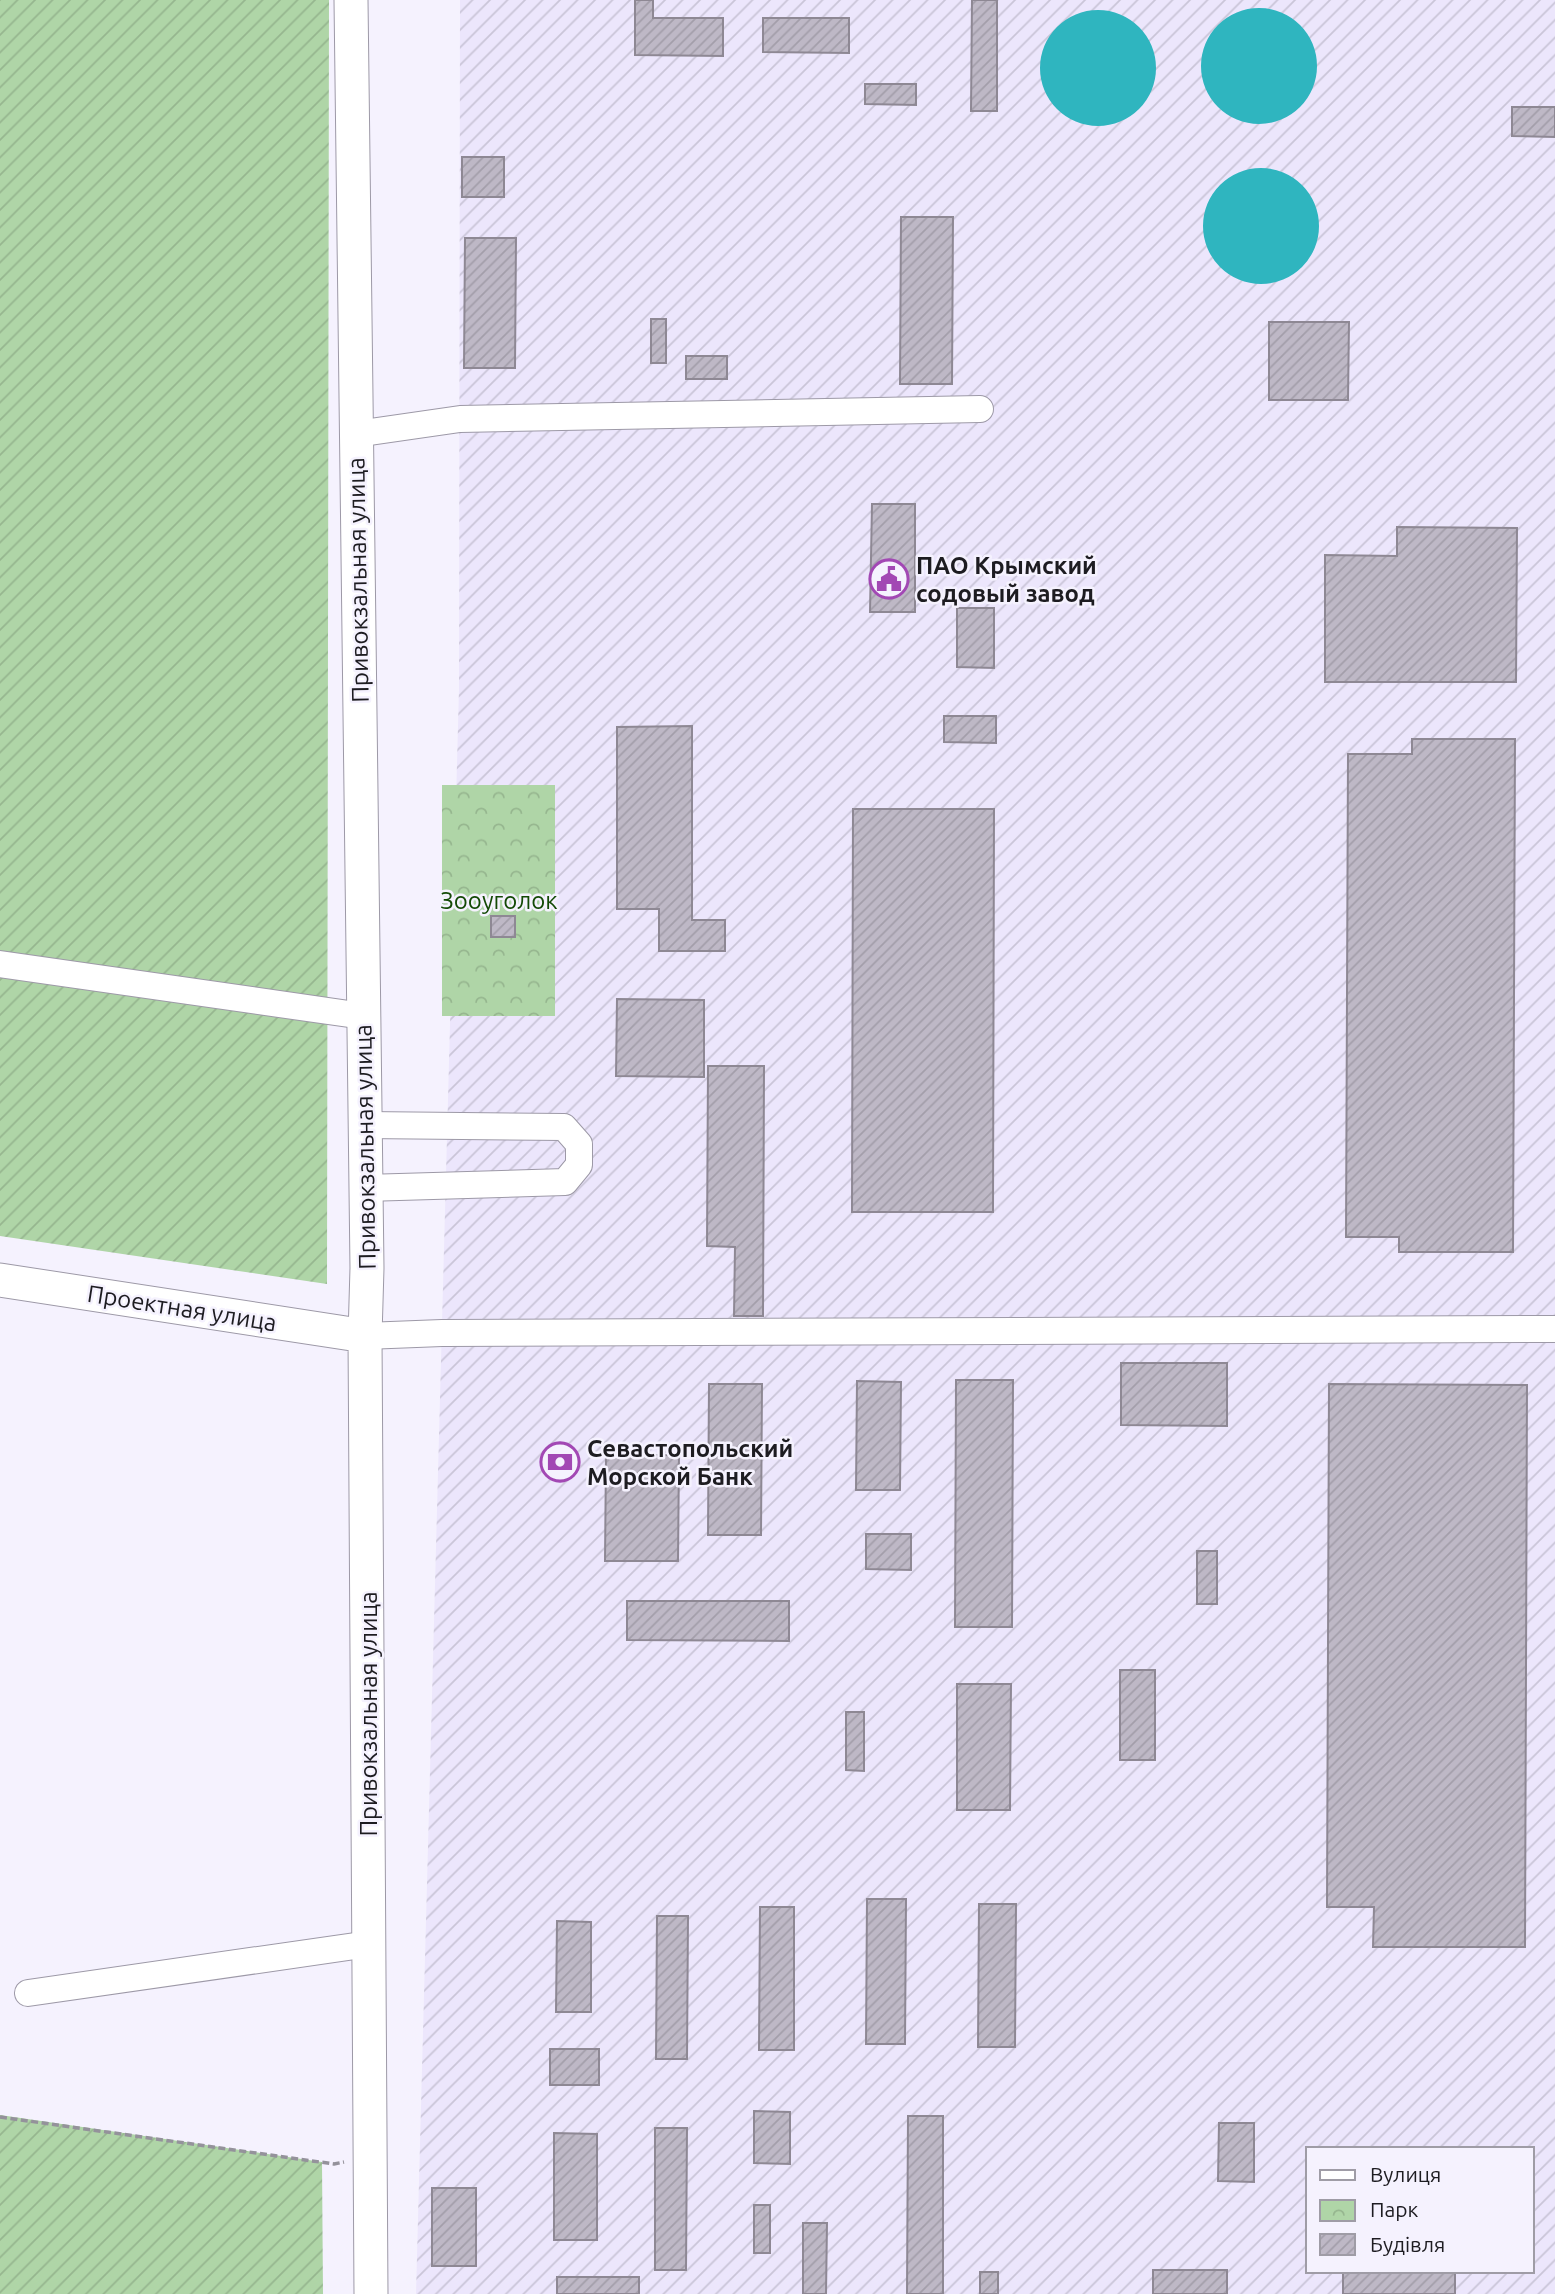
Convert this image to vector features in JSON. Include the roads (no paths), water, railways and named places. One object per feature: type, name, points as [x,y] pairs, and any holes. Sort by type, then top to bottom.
[{"type":"main road","name":"Привокзальная улица","points":[[351,0],[365,1125],[371,2294]]},
{"type":"main road","name":"Проектная улица","points":[[0,1280],[365,1336]]},
{"type":"lane","points":[[356,434],[460,419],[980,409]]},
{"type":"lane","points":[[0,964],[363,1016]]},
{"type":"lane","points":[[365,1125],[564,1127],[579,1144],[579,1165],[565,1182],[365,1188]]},
{"type":"lane","points":[[365,1336],[442,1333],[1555,1329]]},
{"type":"lane","points":[[28,1993],[369,1944]]},
{"type":"water","points":[[1259,8],[1281,12],[1300,25],[1313,44],[1317,66],[1313,88],[1300,107],[1281,120],[1259,124],[1237,120],[1218,107],[1205,88],[1201,66],[1205,44],[1218,25],[1237,12]]},
{"type":"water","points":[[1098,10],[1120,14],[1139,27],[1152,46],[1156,68],[1152,90],[1139,109],[1120,122],[1098,126],[1076,122],[1057,109],[1044,90],[1040,68],[1044,46],[1057,27],[1076,14]]},
{"type":"water","points":[[1261,168],[1283,172],[1302,185],[1315,204],[1319,226],[1315,248],[1302,267],[1283,280],[1261,284],[1239,280],[1220,267],[1207,248],[1203,226],[1207,204],[1220,185],[1239,172]]},
{"type":"place","name":"ПАО Крымский содовый завод","points":[[889,579]]},
{"type":"place","name":"Севастопольский Морской Банк","points":[[560,1462]]},
{"type":"park label","name":"Зооуголок","points":[[499,900]]}]
